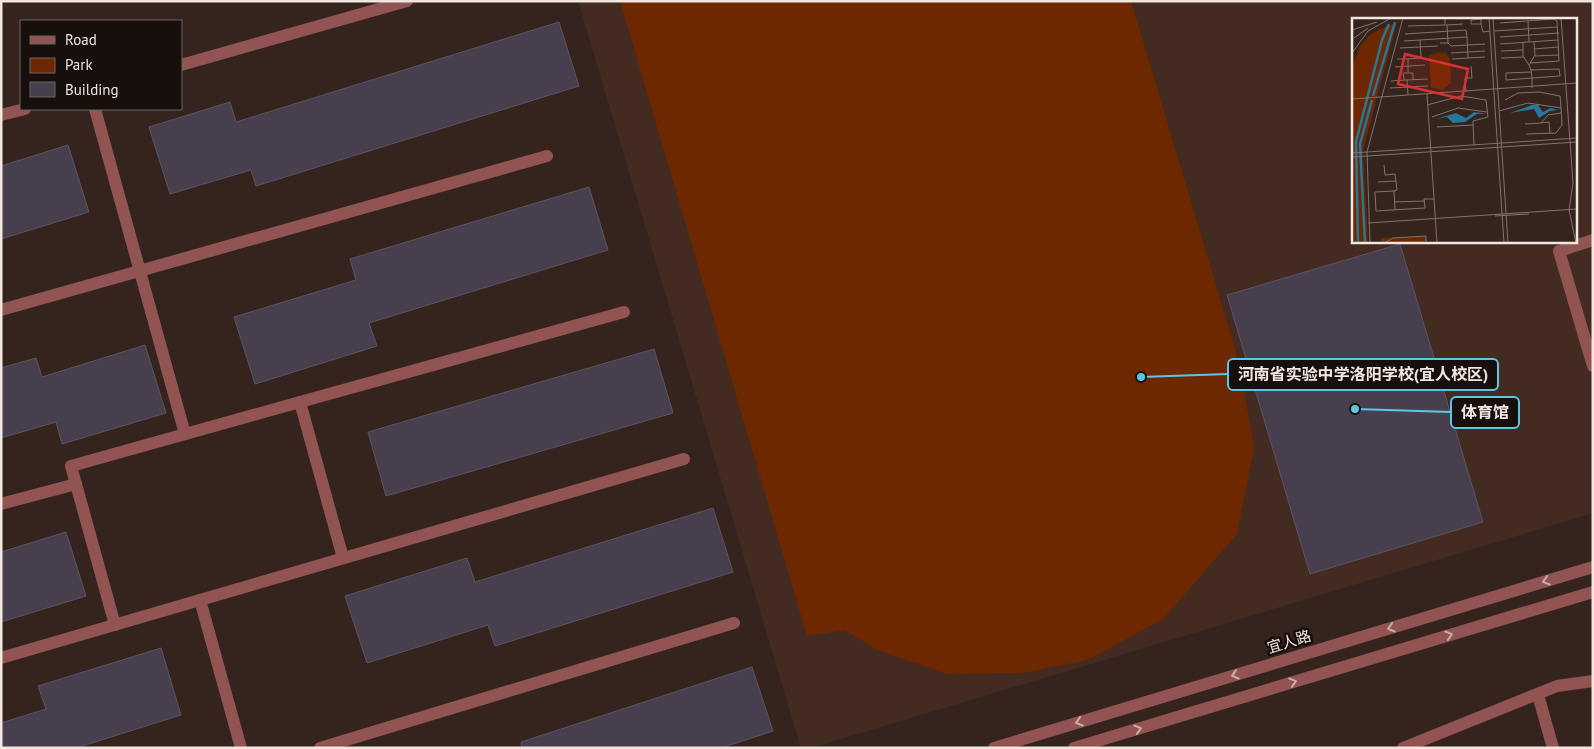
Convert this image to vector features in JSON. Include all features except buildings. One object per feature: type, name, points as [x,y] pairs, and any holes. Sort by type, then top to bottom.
[{"type":"street","points":[[182,65],[407,1]]},
{"type":"street","points":[[1,116],[22,110]]},
{"type":"street","points":[[95,110],[186,434]]},
{"type":"street","points":[[1,310],[547,156]]},
{"type":"street","points":[[1593,240],[1559,251],[1593,366]]},
{"type":"street","points":[[115,625],[71,466],[624,312]]},
{"type":"street","points":[[300,402],[344,558]]},
{"type":"street","points":[[1,658],[684,459]]},
{"type":"street","points":[[1,504],[76,484]]},
{"type":"street","name":"宜人路","points":[[994,748],[1593,567]]},
{"type":"street","points":[[1074,748],[1593,592]]},
{"type":"street","points":[[200,600],[241,748]]},
{"type":"street","points":[[320,748],[734,623]]},
{"type":"street","points":[[1403,748],[1557,686],[1593,681]]},
{"type":"street","points":[[1538,695],[1553,748]]},
{"type":"shaded area","points":[[578,1],[1593,1],[1593,513],[811,748],[801,748]]},
{"type":"green space","points":[[620,1],[1131,1],[1239,362],[1254,447],[1237,534],[1163,619],[1088,660],[1022,673],[947,674],[877,650],[845,630],[807,636]]},
{"type":"place","name":"河南省实验中学洛阳学校(宜人校区)","points":[[1141,377]]},
{"type":"place","name":"体育馆","points":[[1355,409]]}]
